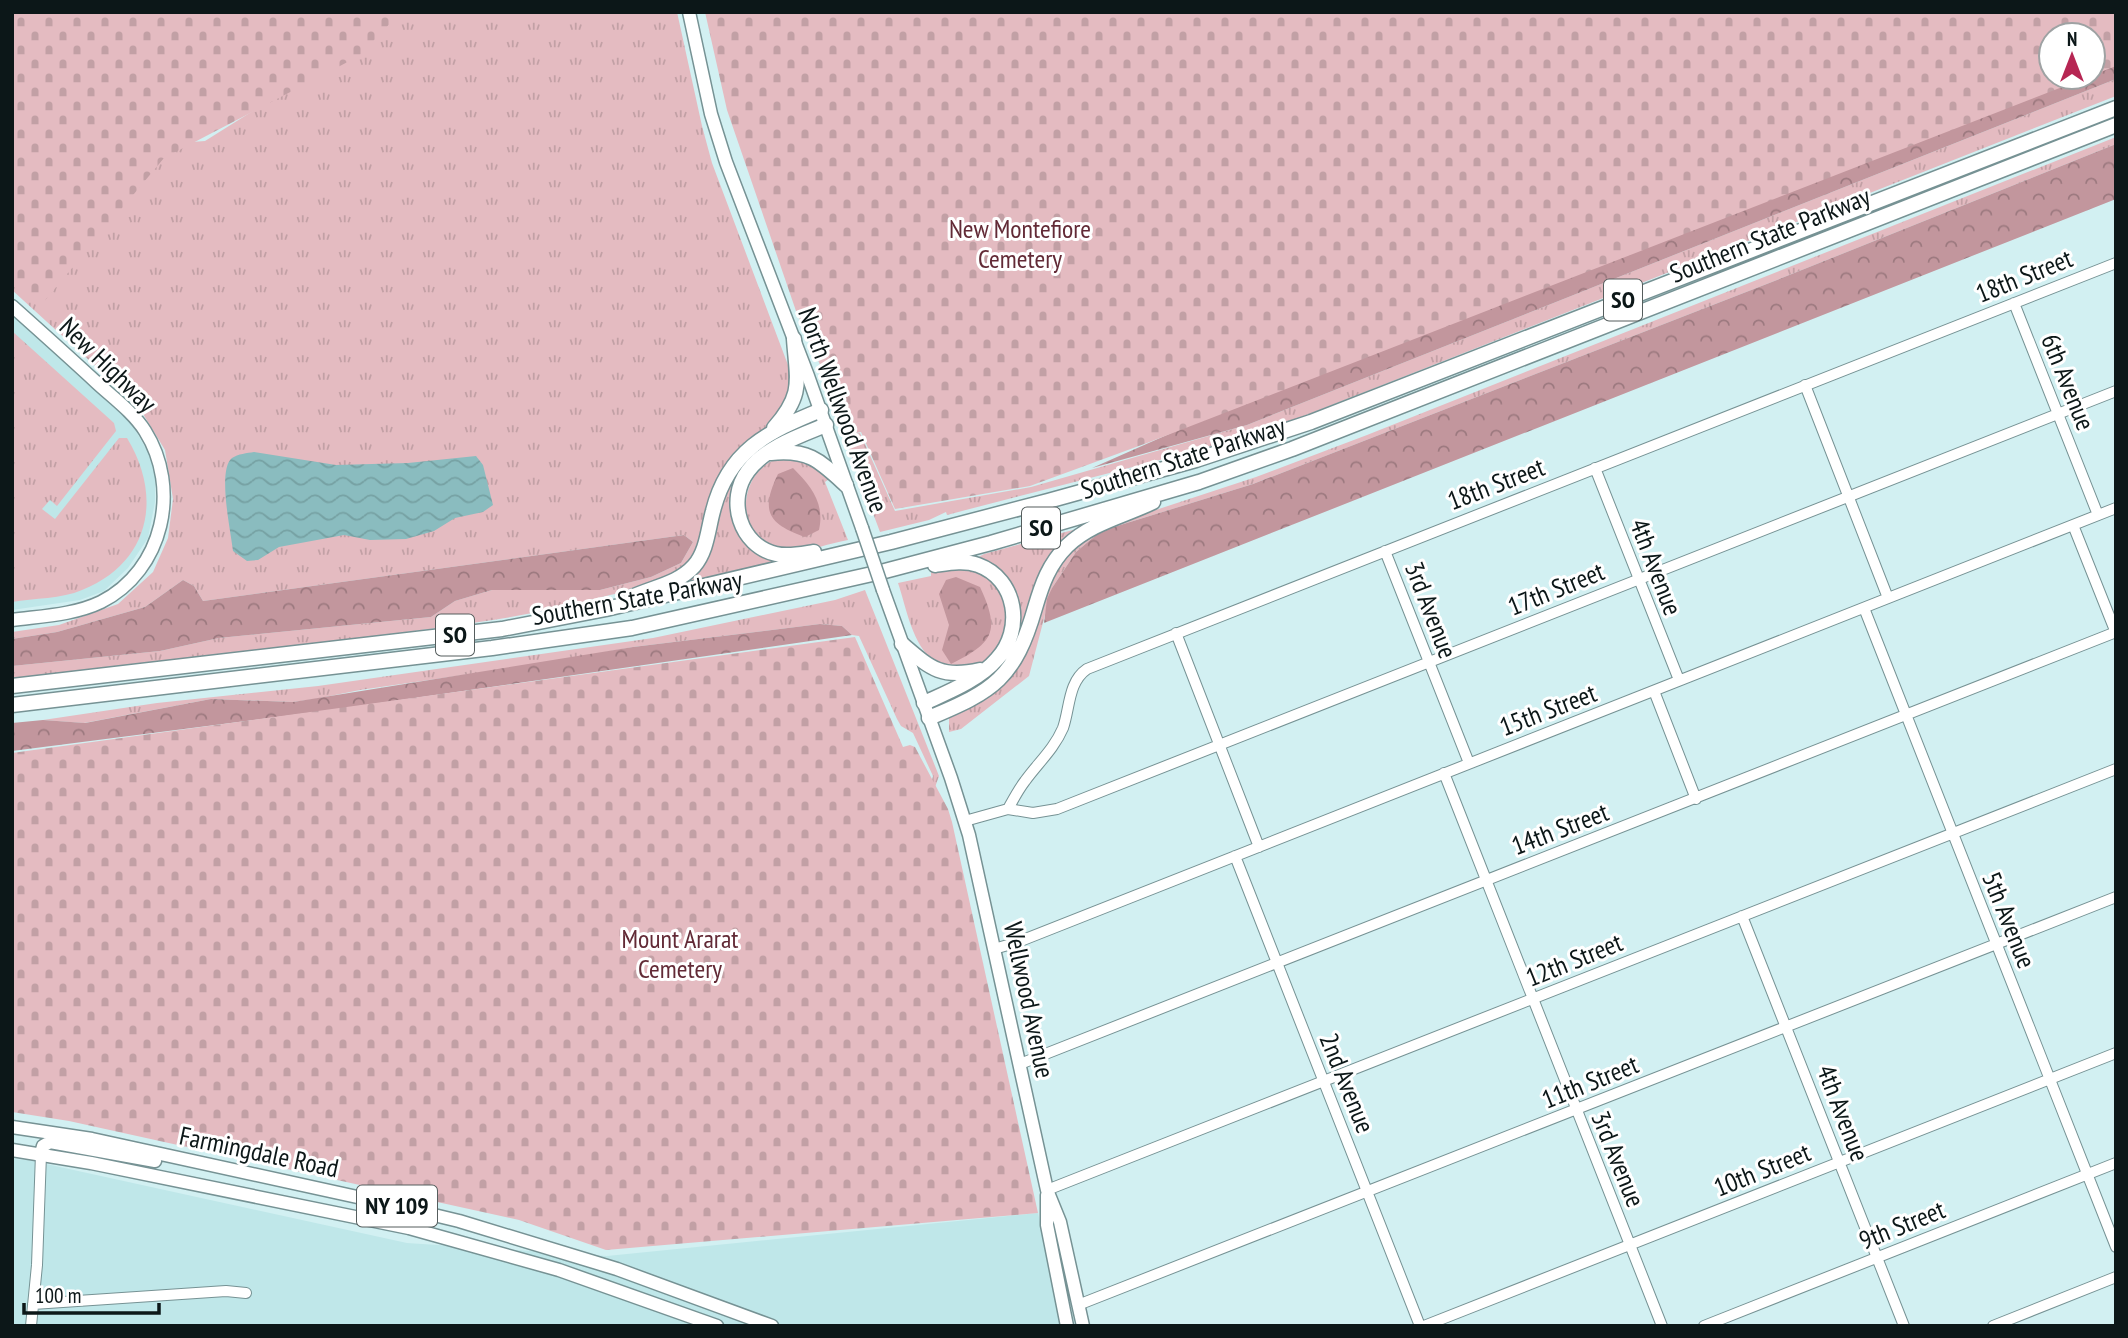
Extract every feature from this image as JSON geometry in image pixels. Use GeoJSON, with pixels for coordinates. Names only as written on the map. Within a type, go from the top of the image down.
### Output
{"type":"FeatureCollection","features":[{"type":"Feature","properties":{"kind":"highway","name":"Southern State Parkway"},"geometry":{"type":"LineString","coordinates":[[12,686],[502,629],[606,609],[891,542],[1048,501],[1277,434],[2116,108]]}},
{"type":"Feature","properties":{"kind":"highway","name":"Southern State Parkway"},"geometry":{"type":"LineString","coordinates":[[12,705],[492,648],[632,628],[881,572],[990,543],[1199,482],[1337,432],[2116,125]]}},
{"type":"Feature","properties":{"kind":"highway"},"geometry":{"type":"LineString","coordinates":[[606,609],[669,583],[693,568],[702,553],[716,501],[732,467],[749,447],[771,432],[789,411],[795,398],[797,383],[794,339]]}},
{"type":"Feature","properties":{"kind":"highway"},"geometry":{"type":"LineString","coordinates":[[771,432],[823,417]]}},
{"type":"Feature","properties":{"kind":"highway"},"geometry":{"type":"LineString","coordinates":[[823,417],[767,454],[744,477],[737,501],[741,525],[758,545],[772,553],[792,555],[891,542]]}},
{"type":"Feature","properties":{"kind":"highway"},"geometry":{"type":"LineString","coordinates":[[767,454],[789,451],[807,454],[822,463],[846,485]]}},
{"type":"Feature","properties":{"kind":"highway"},"geometry":{"type":"LineString","coordinates":[[929,718],[980,696],[1008,670],[1024,645],[1048,572],[1072,542],[1100,524],[1199,482]]}},
{"type":"Feature","properties":{"kind":"highway"},"geometry":{"type":"LineString","coordinates":[[881,572],[957,562],[974,564],[995,575],[1010,599],[1014,623],[1005,648],[988,668],[923,703]]}},
{"type":"Feature","properties":{"kind":"highway"},"geometry":{"type":"LineString","coordinates":[[902,644],[929,667],[944,673],[988,668]]}},
{"type":"Feature","properties":{"kind":"main road","name":"North Wellwood Avenue"},"geometry":{"type":"LineString","coordinates":[[689,12],[717,135],[731,177],[823,417],[965,821]]}},
{"type":"Feature","properties":{"kind":"main road","name":"New Highway"},"geometry":{"type":"LineString","coordinates":[[12,306],[119,402],[144,429],[159,459],[164,494],[161,526],[154,546],[141,568],[119,590],[82,610],[12,620]]}},
{"type":"Feature","properties":{"kind":"main road","name":"Wellwood Avenue"},"geometry":{"type":"LineString","coordinates":[[965,821],[1047,1190]]}},
{"type":"Feature","properties":{"kind":"main road","name":"Farmingdale Road"},"geometry":{"type":"LineString","coordinates":[[12,1127],[71,1135],[407,1208],[511,1236],[617,1269],[772,1326]]}},
{"type":"Feature","properties":{"kind":"main road"},"geometry":{"type":"LineString","coordinates":[[41,1154],[43,1146],[50,1142],[174,1163],[201,1163]]}},
{"type":"Feature","properties":{"kind":"main road","name":"Farmingdale Road"},"geometry":{"type":"LineString","coordinates":[[12,1150],[409,1228],[548,1267],[717,1326]]}},
{"type":"Feature","properties":{"kind":"main road"},"geometry":{"type":"LineString","coordinates":[[1047,1190],[1060,1222],[1083,1326]]}},
{"type":"Feature","properties":{"kind":"main road"},"geometry":{"type":"LineString","coordinates":[[1047,1190],[1047,1225],[1067,1326]]}},
{"type":"Feature","properties":{"kind":"street","name":"18th Street"},"geometry":{"type":"LineString","coordinates":[[1008,809],[1026,779],[1059,737],[1073,685],[1080,674],[1092,666],[2116,262]]}},
{"type":"Feature","properties":{"kind":"street","name":"6th Avenue"},"geometry":{"type":"LineString","coordinates":[[2014,303],[2098,515]]}},
{"type":"Feature","properties":{"kind":"street"},"geometry":{"type":"LineString","coordinates":[[1805,385],[1888,598]]}},
{"type":"Feature","properties":{"kind":"street","name":"17th Street"},"geometry":{"type":"LineString","coordinates":[[1008,809],[1033,813],[1052,811],[2116,391]]}},
{"type":"Feature","properties":{"kind":"street","name":"4th Avenue"},"geometry":{"type":"LineString","coordinates":[[1595,468],[1679,680]]}},
{"type":"Feature","properties":{"kind":"street","name":"15th Street"},"geometry":{"type":"LineString","coordinates":[[994,949],[1018,942],[2116,508]]}},
{"type":"Feature","properties":{"kind":"street"},"geometry":{"type":"LineString","coordinates":[[2073,525],[2116,633]]}},
{"type":"Feature","properties":{"kind":"street","name":"3rd Avenue"},"geometry":{"type":"LineString","coordinates":[[1385,551],[1469,763]]}},
{"type":"Feature","properties":{"kind":"street","name":"5th Avenue"},"geometry":{"type":"LineString","coordinates":[[1864,608],[2116,1247]]}},
{"type":"Feature","properties":{"kind":"street"},"geometry":{"type":"LineString","coordinates":[[1176,633],[1259,847]]}},
{"type":"Feature","properties":{"kind":"street","name":"14th Street"},"geometry":{"type":"LineString","coordinates":[[1020,1064],[2116,633]]}},
{"type":"Feature","properties":{"kind":"street"},"geometry":{"type":"LineString","coordinates":[[1654,691],[1696,799]]}},
{"type":"Feature","properties":{"kind":"street","name":"12th Street"},"geometry":{"type":"LineString","coordinates":[[1047,1190],[2116,769]]}},
{"type":"Feature","properties":{"kind":"street","name":"3rd Avenue"},"geometry":{"type":"LineString","coordinates":[[1444,773],[1662,1326]]}},
{"type":"Feature","properties":{"kind":"street"},"geometry":{"type":"LineString","coordinates":[[965,821],[1008,809]]}},
{"type":"Feature","properties":{"kind":"street","name":"2nd Avenue"},"geometry":{"type":"LineString","coordinates":[[1235,856],[1422,1326]]}},
{"type":"Feature","properties":{"kind":"street","name":"11th Street"},"geometry":{"type":"LineString","coordinates":[[1079,1305],[2116,897]]}},
{"type":"Feature","properties":{"kind":"street","name":"4th Avenue"},"geometry":{"type":"LineString","coordinates":[[1742,916],[1904,1326]]}},
{"type":"Feature","properties":{"kind":"street","name":"10th Street"},"geometry":{"type":"LineString","coordinates":[[1422,1326],[2116,1053]]}},
{"type":"Feature","properties":{"kind":"street"},"geometry":{"type":"LineString","coordinates":[[31,1326],[41,1154]]}},
{"type":"Feature","properties":{"kind":"street","name":"9th Street"},"geometry":{"type":"LineString","coordinates":[[1704,1326],[2116,1163]]}},
{"type":"Feature","properties":{"kind":"street"},"geometry":{"type":"LineString","coordinates":[[1993,1326],[2116,1277]]}},
{"type":"Feature","properties":{"kind":"street"},"geometry":{"type":"LineString","coordinates":[[33,1304],[226,1291],[246,1293]]}},
{"type":"Feature","properties":{"kind":"shaded area"},"geometry":{"type":"Polygon","coordinates":[[[12,314],[132,424],[155,465],[155,502],[148,538],[128,568],[104,591],[80,600],[12,610],[12,314]]]}},
{"type":"Feature","properties":{"kind":"shaded area"},"geometry":{"type":"Polygon","coordinates":[[[12,1159],[28,1160],[407,1243],[607,1256],[1038,1213],[1063,1326],[12,1326],[12,1159]]]}},
{"type":"Feature","properties":{"kind":"green space"},"geometry":{"type":"Polygon","coordinates":[[[12,12],[401,12],[359,56],[164,158],[42,304],[12,277],[12,12]]]}},
{"type":"Feature","properties":{"kind":"green space"},"geometry":{"type":"Polygon","coordinates":[[[395,12],[677,12],[712,163],[791,373],[788,403],[773,422],[730,458],[716,485],[701,545],[695,557],[680,572],[661,582],[495,620],[311,647],[12,679],[12,666],[160,651],[219,638],[431,617],[455,601],[492,590],[600,590],[651,577],[681,563],[693,542],[684,535],[203,601],[194,586],[183,580],[145,607],[57,632],[12,639],[12,632],[59,625],[118,604],[153,572],[168,538],[173,499],[165,450],[137,404],[12,290],[12,116],[178,143],[205,141],[374,35],[395,12]]]}},
{"type":"Feature","properties":{"kind":"green space","name":"New Montefiore Cemetery"},"geometry":{"type":"Polygon","coordinates":[[[705,12],[2116,12],[2116,66],[2107,70],[2107,21],[2037,21],[2037,91],[2052,91],[1030,486],[895,509],[861,432],[851,434],[796,311],[727,110],[705,12]]]}},
{"type":"Feature","properties":{"kind":"green space"},"geometry":{"type":"Polygon","coordinates":[[[2116,61],[2116,79],[2107,83],[2107,65],[2116,61]]]}},
{"type":"Feature","properties":{"kind":"green space"},"geometry":{"type":"Polygon","coordinates":[[[2116,79],[2116,96],[1281,425],[1198,450],[947,515],[946,512],[929,520],[880,532],[842,430],[835,400],[850,435],[860,433],[895,511],[1031,487],[1247,425],[2086,91],[2107,91],[2107,83],[2116,79]]]}},
{"type":"Feature","properties":{"kind":"green space"},"geometry":{"type":"Polygon","coordinates":[[[2040,91],[2086,91],[1247,425],[1092,468],[1262,393],[2040,91]]]}},
{"type":"Feature","properties":{"kind":"green space"},"geometry":{"type":"Polygon","coordinates":[[[2116,137],[2116,144],[1777,280],[1253,484],[1101,531],[1076,552],[1052,588],[1029,676],[961,729],[949,732],[949,718],[988,697],[1009,679],[1020,665],[1030,646],[1050,584],[1061,561],[1098,529],[1256,477],[1367,435],[2116,137]]]}},
{"type":"Feature","properties":{"kind":"green space"},"geometry":{"type":"Polygon","coordinates":[[[2116,144],[2116,199],[1044,623],[1047,599],[1052,588],[1076,552],[1101,531],[1253,484],[1777,280],[2116,144]]]}},
{"type":"Feature","properties":{"kind":"green space"},"geometry":{"type":"Polygon","coordinates":[[[12,331],[114,423],[116,431],[57,506],[50,500],[42,509],[55,519],[119,438],[127,438],[138,460],[145,483],[147,505],[144,526],[136,546],[123,563],[105,578],[66,595],[12,602],[12,331]]]}},
{"type":"Feature","properties":{"kind":"green space"},"geometry":{"type":"Polygon","coordinates":[[[805,424],[808,427],[770,446],[734,510],[776,561],[686,584],[685,580],[739,466],[769,440],[805,424]]]}},
{"type":"Feature","properties":{"kind":"green space"},"geometry":{"type":"Polygon","coordinates":[[[800,457],[816,464],[829,479],[825,482],[848,540],[804,551],[772,549],[759,540],[750,527],[746,511],[747,495],[752,480],[763,467],[778,458],[800,457]]]}},
{"type":"Feature","properties":{"kind":"green space"},"geometry":{"type":"Polygon","coordinates":[[[793,468],[811,488],[820,511],[819,530],[805,537],[775,521],[769,507],[772,487],[778,474],[793,468]]]}},
{"type":"Feature","properties":{"kind":"green space"},"geometry":{"type":"Polygon","coordinates":[[[1084,527],[1066,543],[1023,641],[983,691],[945,705],[945,700],[981,680],[1001,663],[1015,641],[1018,627],[1018,606],[971,561],[984,554],[1084,527]]]}},
{"type":"Feature","properties":{"kind":"green space"},"geometry":{"type":"Polygon","coordinates":[[[684,535],[693,542],[681,563],[651,577],[600,590],[492,590],[455,601],[431,617],[219,638],[160,651],[12,666],[12,639],[57,632],[145,607],[183,580],[194,586],[203,601],[684,535]]]}},
{"type":"Feature","properties":{"kind":"green space"},"geometry":{"type":"Polygon","coordinates":[[[957,567],[977,571],[992,579],[1002,592],[1008,626],[1007,634],[995,655],[974,667],[962,669],[939,664],[923,649],[910,622],[898,583],[957,567]]]}},
{"type":"Feature","properties":{"kind":"green space"},"geometry":{"type":"Polygon","coordinates":[[[956,577],[980,587],[987,602],[991,626],[984,642],[951,664],[942,650],[949,625],[939,594],[946,580],[956,577]]]}},
{"type":"Feature","properties":{"kind":"green space"},"geometry":{"type":"Polygon","coordinates":[[[865,590],[939,776],[934,790],[929,792],[933,776],[913,733],[901,726],[897,719],[859,636],[852,635],[842,626],[820,624],[633,647],[293,702],[211,699],[84,723],[43,720],[157,703],[318,686],[653,638],[835,600],[865,590]]]}},
{"type":"Feature","properties":{"kind":"green space"},"geometry":{"type":"Polygon","coordinates":[[[820,624],[842,626],[852,635],[331,710],[12,751],[12,723],[43,720],[85,723],[211,699],[293,702],[633,647],[820,624]]]}},
{"type":"Feature","properties":{"kind":"green space","name":"Mount Ararat Cemetery"},"geometry":{"type":"Polygon","coordinates":[[[855,637],[903,747],[915,747],[948,809],[1038,1213],[606,1250],[519,1220],[69,1121],[12,1112],[12,753],[855,637]]]}},
{"type":"Feature","properties":{"kind":"water"},"geometry":{"type":"Polygon","coordinates":[[[254,452],[336,465],[408,463],[476,456],[483,465],[493,505],[483,512],[455,518],[434,531],[406,539],[370,540],[344,535],[279,547],[258,560],[247,561],[233,551],[225,488],[228,465],[232,458],[254,452]]]}}]}
